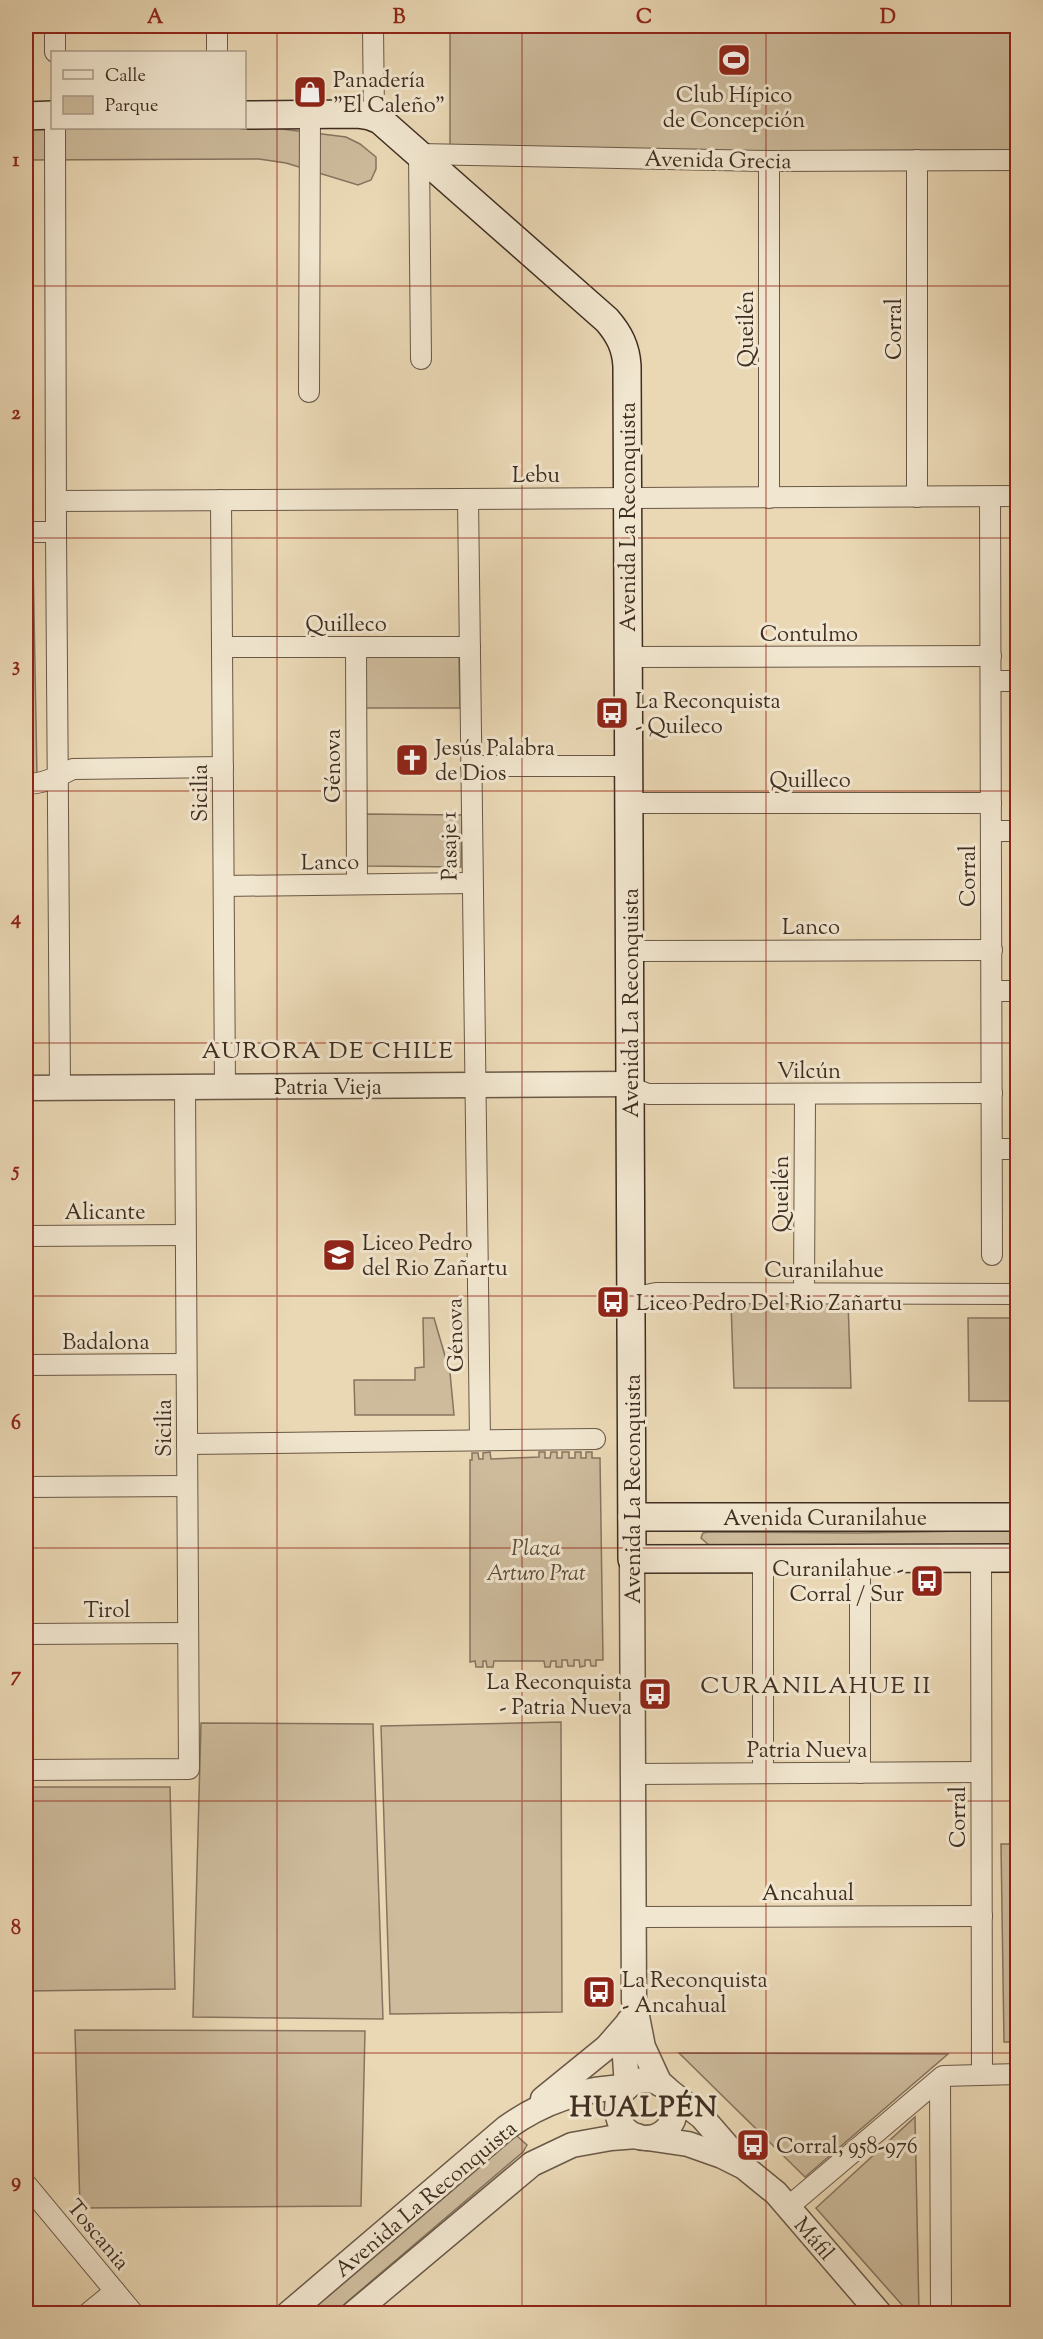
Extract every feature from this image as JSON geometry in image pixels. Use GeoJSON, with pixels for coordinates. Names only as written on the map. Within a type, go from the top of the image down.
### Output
{"type":"FeatureCollection","features":[{"type":"Feature","properties":{"kind":"main road"},"geometry":{"type":"LineString","coordinates":[[246,115],[310,114],[374,117]]}},
{"type":"Feature","properties":{"kind":"main road"},"geometry":{"type":"LineString","coordinates":[[26,116],[51,115]]}},
{"type":"Feature","properties":{"kind":"main road","name":"Avenida La Reconquista"},"geometry":{"type":"LineString","coordinates":[[374,117],[419,154],[615,329],[626,357],[632,1559]]}},
{"type":"Feature","properties":{"kind":"main road","name":"Avenida Curanilahue"},"geometry":{"type":"LineString","coordinates":[[632,1517],[1017,1517]]}},
{"type":"Feature","properties":{"kind":"main road","name":"Avenida Curanilahue"},"geometry":{"type":"LineString","coordinates":[[632,1559],[1017,1558]]}},
{"type":"Feature","properties":{"kind":"street"},"geometry":{"type":"LineString","coordinates":[[55,26],[55,51]]}},
{"type":"Feature","properties":{"kind":"street"},"geometry":{"type":"LineString","coordinates":[[217,26],[217,51]]}},
{"type":"Feature","properties":{"kind":"street"},"geometry":{"type":"LineString","coordinates":[[373,26],[374,117]]}},
{"type":"Feature","properties":{"kind":"street"},"geometry":{"type":"LineString","coordinates":[[309,392],[310,114]]}},
{"type":"Feature","properties":{"kind":"street"},"geometry":{"type":"LineString","coordinates":[[55,129],[60,1088]]}},
{"type":"Feature","properties":{"kind":"street"},"geometry":{"type":"LineString","coordinates":[[419,154],[421,359]]}},
{"type":"Feature","properties":{"kind":"street","name":"Avenida Grecia"},"geometry":{"type":"LineString","coordinates":[[419,154],[769,161],[1017,160]]}},
{"type":"Feature","properties":{"kind":"street","name":"Corral"},"geometry":{"type":"LineString","coordinates":[[916,160],[916,497]]}},
{"type":"Feature","properties":{"kind":"street","name":"Queilén"},"geometry":{"type":"LineString","coordinates":[[769,161],[769,498]]}},
{"type":"Feature","properties":{"kind":"street","name":"Lebu"},"geometry":{"type":"LineString","coordinates":[[56,501],[1017,496]]}},
{"type":"Feature","properties":{"kind":"street","name":"Corral"},"geometry":{"type":"LineString","coordinates":[[990,497],[992,1255]]}},
{"type":"Feature","properties":{"kind":"street","name":"Pasaje 1"},"geometry":{"type":"LineString","coordinates":[[468,499],[474,1085]]}},
{"type":"Feature","properties":{"kind":"street","name":"Sicilia"},"geometry":{"type":"LineString","coordinates":[[221,500],[225,1087]]}},
{"type":"Feature","properties":{"kind":"street"},"geometry":{"type":"LineString","coordinates":[[26,532],[56,532]]}},
{"type":"Feature","properties":{"kind":"street","name":"Quilleco"},"geometry":{"type":"LineString","coordinates":[[222,647],[470,647]]}},
{"type":"Feature","properties":{"kind":"street","name":"Génova"},"geometry":{"type":"LineString","coordinates":[[356,647],[357,884]]}},
{"type":"Feature","properties":{"kind":"street","name":"Contulmo"},"geometry":{"type":"LineString","coordinates":[[628,657],[991,656]]}},
{"type":"Feature","properties":{"kind":"street"},"geometry":{"type":"LineString","coordinates":[[991,681],[1017,681]]}},
{"type":"Feature","properties":{"kind":"street"},"geometry":{"type":"LineString","coordinates":[[26,784],[38,784],[73,769],[223,766]]}},
{"type":"Feature","properties":{"kind":"street"},"geometry":{"type":"LineString","coordinates":[[471,766],[628,766]]}},
{"type":"Feature","properties":{"kind":"street","name":"Quilleco"},"geometry":{"type":"LineString","coordinates":[[629,803],[991,803]]}},
{"type":"Feature","properties":{"kind":"street"},"geometry":{"type":"LineString","coordinates":[[991,831],[1017,831]]}},
{"type":"Feature","properties":{"kind":"street","name":"Lanco"},"geometry":{"type":"LineString","coordinates":[[224,886],[472,883]]}},
{"type":"Feature","properties":{"kind":"street","name":"Lanco"},"geometry":{"type":"LineString","coordinates":[[630,951],[992,950]]}},
{"type":"Feature","properties":{"kind":"street"},"geometry":{"type":"LineString","coordinates":[[992,991],[1017,991]]}},
{"type":"Feature","properties":{"kind":"street","name":"Patria Vieja"},"geometry":{"type":"LineString","coordinates":[[26,1088],[630,1084]]}},
{"type":"Feature","properties":{"kind":"street","name":"Vilcún"},"geometry":{"type":"LineString","coordinates":[[630,1084],[634,1089],[648,1094],[992,1093]]}},
{"type":"Feature","properties":{"kind":"street","name":"Génova"},"geometry":{"type":"LineString","coordinates":[[474,1085],[480,1440]]}},
{"type":"Feature","properties":{"kind":"street","name":"Sicilia"},"geometry":{"type":"LineString","coordinates":[[26,1770],[189,1769],[185,1087]]}},
{"type":"Feature","properties":{"kind":"street","name":"Queilén"},"geometry":{"type":"LineString","coordinates":[[804,1293],[805,1094]]}},
{"type":"Feature","properties":{"kind":"street"},"geometry":{"type":"LineString","coordinates":[[992,1149],[1017,1149]]}},
{"type":"Feature","properties":{"kind":"street","name":"Alicante"},"geometry":{"type":"LineString","coordinates":[[26,1236],[185,1235]]}},
{"type":"Feature","properties":{"kind":"street","name":"Curanilahue"},"geometry":{"type":"LineString","coordinates":[[631,1298],[656,1293],[1017,1294]]}},
{"type":"Feature","properties":{"kind":"street","name":"Badalona"},"geometry":{"type":"LineString","coordinates":[[26,1365],[186,1364]]}},
{"type":"Feature","properties":{"kind":"street"},"geometry":{"type":"LineString","coordinates":[[187,1444],[596,1439]]}},
{"type":"Feature","properties":{"kind":"street"},"geometry":{"type":"LineString","coordinates":[[26,1487],[187,1486]]}},
{"type":"Feature","properties":{"kind":"street","name":"Avenida La Reconquista"},"geometry":{"type":"LineString","coordinates":[[288,2313],[506,2128],[525,2115],[562,2098],[584,2091],[627,2087],[624,2042],[631,2012],[634,1917],[632,1559]]}},
{"type":"Feature","properties":{"kind":"street"},"geometry":{"type":"LineString","coordinates":[[763,1559],[763,1773]]}},
{"type":"Feature","properties":{"kind":"street"},"geometry":{"type":"LineString","coordinates":[[860,1559],[860,1773]]}},
{"type":"Feature","properties":{"kind":"street","name":"Corral"},"geometry":{"type":"LineString","coordinates":[[981,1559],[982,2074]]}},
{"type":"Feature","properties":{"kind":"street","name":"Tirol"},"geometry":{"type":"LineString","coordinates":[[26,1634],[188,1633]]}},
{"type":"Feature","properties":{"kind":"street","name":"Patria Nueva"},"geometry":{"type":"LineString","coordinates":[[633,1773],[981,1772]]}},
{"type":"Feature","properties":{"kind":"street","name":"Ancahual"},"geometry":{"type":"LineString","coordinates":[[634,1917],[982,1916]]}},
{"type":"Feature","properties":{"kind":"street"},"geometry":{"type":"LineString","coordinates":[[525,2115],[607,2047],[631,2012]]}},
{"type":"Feature","properties":{"kind":"street","name":"Avenida La Reconquista"},"geometry":{"type":"LineString","coordinates":[[631,2012],[643,2047],[664,2087]]}},
{"type":"Feature","properties":{"kind":"street"},"geometry":{"type":"LineString","coordinates":[[788,2206],[940,2079],[947,2075],[1017,2074]]}},
{"type":"Feature","properties":{"kind":"street"},"geometry":{"type":"LineString","coordinates":[[940,2079],[940,2313]]}},
{"type":"Feature","properties":{"kind":"street"},"geometry":{"type":"LineString","coordinates":[[640,2080],[647,2080],[664,2087],[675,2110],[671,2124],[661,2134],[642,2137],[625,2129],[618,2118],[619,2097],[627,2087],[640,2080]]}},
{"type":"Feature","properties":{"kind":"street","name":"Máfil"},"geometry":{"type":"LineString","coordinates":[[664,2087],[702,2117],[744,2167],[763,2181],[788,2206],[880,2313]]}},
{"type":"Feature","properties":{"kind":"street","name":"Avenida La Reconquista"},"geometry":{"type":"LineString","coordinates":[[353,2313],[532,2164],[572,2145],[611,2138],[642,2137]]}},
{"type":"Feature","properties":{"kind":"street","name":"Máfil"},"geometry":{"type":"LineString","coordinates":[[642,2137],[694,2146],[744,2167]]}},
{"type":"Feature","properties":{"kind":"street","name":"Toscania"},"geometry":{"type":"LineString","coordinates":[[26,2185],[35,2207],[115,2290],[134,2313]]}},
{"type":"Feature","properties":{"kind":"street"},"geometry":{"type":"LineString","coordinates":[[87,2313],[115,2290]]}},
{"type":"Feature","properties":{"kind":"green space","name":"Club Hípico de Concepción"},"geometry":{"type":"Polygon","coordinates":[[[450,26],[1017,26],[1017,150],[450,152],[450,26]]]}},
{"type":"Feature","properties":{"kind":"green space"},"geometry":{"type":"Polygon","coordinates":[[[274,128],[346,137],[360,144],[376,157],[376,169],[371,180],[358,185],[286,163],[259,159],[26,160],[26,129],[274,128]]]}},
{"type":"Feature","properties":{"kind":"green space"},"geometry":{"type":"Polygon","coordinates":[[[26,559],[33,559],[37,776],[26,776],[26,559]]]}},
{"type":"Feature","properties":{"kind":"green space"},"geometry":{"type":"Polygon","coordinates":[[[369,654],[459,656],[460,708],[364,708],[362,658],[369,654]]]}},
{"type":"Feature","properties":{"kind":"green space"},"geometry":{"type":"Polygon","coordinates":[[[365,814],[462,815],[461,867],[365,866],[365,814]]]}},
{"type":"Feature","properties":{"kind":"green space"},"geometry":{"type":"Polygon","coordinates":[[[848,1301],[851,1388],[734,1388],[731,1304],[733,1302],[848,1301]]]}},
{"type":"Feature","properties":{"kind":"green space"},"geometry":{"type":"Polygon","coordinates":[[[423,1318],[434,1318],[450,1373],[454,1415],[355,1415],[354,1380],[415,1380],[415,1368],[424,1367],[423,1318]]]}},
{"type":"Feature","properties":{"kind":"green space"},"geometry":{"type":"Polygon","coordinates":[[[968,1318],[1017,1318],[1017,1401],[969,1401],[968,1318]]]}},
{"type":"Feature","properties":{"kind":"green space","name":"Plaza Arturo Prat"},"geometry":{"type":"Polygon","coordinates":[[[490,1452],[491,1459],[539,1457],[539,1452],[545,1452],[545,1458],[550,1458],[551,1452],[557,1452],[557,1458],[562,1458],[562,1452],[569,1452],[569,1458],[575,1458],[575,1452],[581,1452],[581,1458],[586,1458],[586,1452],[592,1452],[592,1458],[600,1458],[603,1660],[596,1660],[596,1666],[591,1666],[590,1660],[585,1660],[585,1666],[580,1667],[579,1660],[574,1660],[574,1666],[568,1666],[567,1660],[562,1660],[562,1667],[556,1667],[556,1661],[551,1661],[550,1667],[545,1667],[544,1661],[494,1661],[493,1667],[487,1667],[486,1661],[483,1661],[483,1667],[476,1667],[475,1661],[470,1662],[470,1460],[472,1460],[472,1453],[478,1453],[479,1459],[483,1459],[483,1453],[490,1452]]]}},
{"type":"Feature","properties":{"kind":"green space"},"geometry":{"type":"Polygon","coordinates":[[[1018,1530],[1017,1545],[710,1546],[701,1538],[703,1533],[708,1532],[858,1533],[1018,1530]]]}},
{"type":"Feature","properties":{"kind":"green space"},"geometry":{"type":"Polygon","coordinates":[[[561,1722],[562,2012],[390,2014],[381,1726],[561,1722]]]}},
{"type":"Feature","properties":{"kind":"green space"},"geometry":{"type":"Polygon","coordinates":[[[201,1723],[373,1724],[383,2019],[193,2017],[201,1723]]]}},
{"type":"Feature","properties":{"kind":"green space"},"geometry":{"type":"Polygon","coordinates":[[[26,1787],[170,1787],[175,1989],[26,1991],[26,1787]]]}},
{"type":"Feature","properties":{"kind":"green space"},"geometry":{"type":"Polygon","coordinates":[[[1001,1844],[1017,1844],[1017,2042],[1004,2042],[1001,1844]]]}},
{"type":"Feature","properties":{"kind":"green space"},"geometry":{"type":"Polygon","coordinates":[[[75,2030],[365,2031],[361,2206],[80,2208],[75,2030]]]}},
{"type":"Feature","properties":{"kind":"green space"},"geometry":{"type":"Polygon","coordinates":[[[679,2053],[948,2054],[805,2177],[679,2053]]]}},
{"type":"Feature","properties":{"kind":"green space"},"geometry":{"type":"Polygon","coordinates":[[[915,2117],[919,2313],[910,2314],[816,2208],[915,2117]]]}},
{"type":"Feature","properties":{"kind":"green space"},"geometry":{"type":"Polygon","coordinates":[[[517,2136],[527,2145],[523,2152],[334,2313],[302,2314],[512,2137],[517,2136]]]}},
{"type":"Feature","properties":{"kind":"place","name":"Club Hípico de Concepción"},"geometry":{"type":"Point","coordinates":[734,60]}},
{"type":"Feature","properties":{"kind":"place","name":"Panadería \"El Caleño\""},"geometry":{"type":"Point","coordinates":[310,92]}},
{"type":"Feature","properties":{"kind":"place","name":"La Reconquista - Quileco"},"geometry":{"type":"Point","coordinates":[612,713]}},
{"type":"Feature","properties":{"kind":"place","name":"Jesús Palabra de Dios"},"geometry":{"type":"Point","coordinates":[412,760]}},
{"type":"Feature","properties":{"kind":"place","name":"Liceo Pedro del Rio Zañartu"},"geometry":{"type":"Point","coordinates":[339,1255]}},
{"type":"Feature","properties":{"kind":"place","name":"Liceo Pedro Del Rio Zañartu"},"geometry":{"type":"Point","coordinates":[613,1302]}},
{"type":"Feature","properties":{"kind":"place","name":"Curanilahue - Corral / Sur"},"geometry":{"type":"Point","coordinates":[927,1581]}},
{"type":"Feature","properties":{"kind":"place","name":"La Reconquista - Patria Nueva"},"geometry":{"type":"Point","coordinates":[655,1694]}},
{"type":"Feature","properties":{"kind":"place","name":"La Reconquista - Ancahual"},"geometry":{"type":"Point","coordinates":[599,1992]}},
{"type":"Feature","properties":{"kind":"place","name":"Corral, 958-976"},"geometry":{"type":"Point","coordinates":[753,2145]}},
{"type":"Feature","properties":{"kind":"district","name":"AURORA DE CHILE"},"geometry":{"type":"Point","coordinates":[328,1050]}},
{"type":"Feature","properties":{"kind":"district","name":"CURANILAHUE II"},"geometry":{"type":"Point","coordinates":[816,1685]}},
{"type":"Feature","properties":{"kind":"district","name":"HUALPÉN"},"geometry":{"type":"Point","coordinates":[644,2106]}}]}
